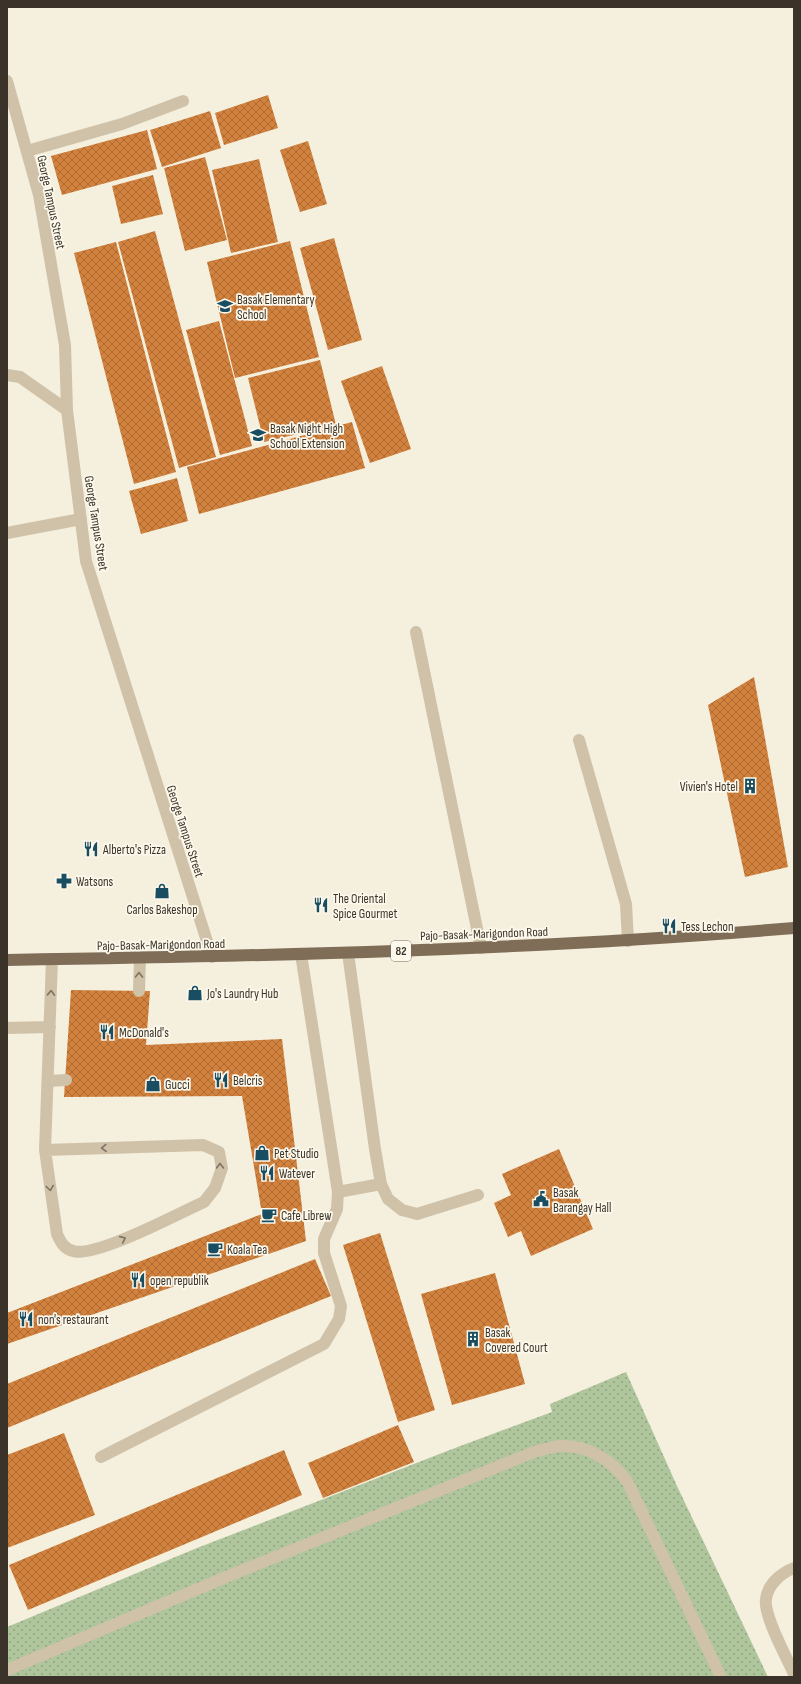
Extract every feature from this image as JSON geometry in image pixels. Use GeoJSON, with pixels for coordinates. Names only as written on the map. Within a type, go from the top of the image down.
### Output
{"type":"FeatureCollection","features":[{"type":"Feature","properties":{"kind":"main road","name":"Pajo-Basak-Marigondon Road"},"geometry":{"type":"LineString","coordinates":[[7,960],[212,957],[481,948],[628,941],[794,928]]}},
{"type":"Feature","properties":{"kind":"street","name":"George Tampus Street"},"geometry":{"type":"LineString","coordinates":[[7,81],[39,196],[65,345],[67,410],[86,561],[212,957]]}},
{"type":"Feature","properties":{"kind":"street"},"geometry":{"type":"LineString","coordinates":[[27,151],[122,124],[183,101]]}},
{"type":"Feature","properties":{"kind":"street"},"geometry":{"type":"LineString","coordinates":[[7,375],[20,376],[67,410]]}},
{"type":"Feature","properties":{"kind":"street"},"geometry":{"type":"LineString","coordinates":[[7,533],[81,519]]}},
{"type":"Feature","properties":{"kind":"street"},"geometry":{"type":"LineString","coordinates":[[416,632],[481,948]]}},
{"type":"Feature","properties":{"kind":"street"},"geometry":{"type":"LineString","coordinates":[[579,740],[626,904],[628,941]]}},
{"type":"Feature","properties":{"kind":"street"},"geometry":{"type":"LineString","coordinates":[[348,953],[375,1149],[381,1184],[388,1199],[402,1210],[417,1214],[478,1195]]}},
{"type":"Feature","properties":{"kind":"street"},"geometry":{"type":"LineString","coordinates":[[101,1457],[324,1344],[339,1318],[341,1306],[324,1253],[324,1239],[337,1208],[338,1192],[301,954]]}},
{"type":"Feature","properties":{"kind":"street"},"geometry":{"type":"LineString","coordinates":[[139,991],[140,958]]}},
{"type":"Feature","properties":{"kind":"street"},"geometry":{"type":"LineString","coordinates":[[45,1150],[203,1145],[219,1152],[222,1168],[215,1188],[204,1202],[106,1246],[74,1252],[65,1248],[57,1234],[45,1150],[52,959]]}},
{"type":"Feature","properties":{"kind":"street"},"geometry":{"type":"LineString","coordinates":[[7,1028],[50,1027]]}},
{"type":"Feature","properties":{"kind":"street"},"geometry":{"type":"LineString","coordinates":[[48,1081],[66,1080]]}},
{"type":"Feature","properties":{"kind":"street"},"geometry":{"type":"LineString","coordinates":[[338,1192],[381,1184]]}},
{"type":"Feature","properties":{"kind":"street"},"geometry":{"type":"LineString","coordinates":[[7,1670],[226,1577],[534,1452],[561,1446],[582,1448],[602,1456],[617,1468],[627,1482],[721,1677]]}},
{"type":"Feature","properties":{"kind":"street"},"geometry":{"type":"LineString","coordinates":[[794,1568],[788,1570],[771,1584],[766,1599],[770,1619],[794,1674]]}},
{"type":"Feature","properties":{"kind":"green space"},"geometry":{"type":"Polygon","coordinates":[[[626,1372],[677,1486],[768,1677],[7,1677],[7,1627],[197,1548],[552,1412],[550,1404],[626,1372]]]}},
{"type":"Feature","properties":{"kind":"building"},"geometry":{"type":"Polygon","coordinates":[[[268,95],[278,128],[224,145],[215,113],[268,95]]]}},
{"type":"Feature","properties":{"kind":"building"},"geometry":{"type":"Polygon","coordinates":[[[210,111],[221,148],[162,167],[150,130],[210,111]]]}},
{"type":"Feature","properties":{"kind":"building"},"geometry":{"type":"Polygon","coordinates":[[[147,130],[157,169],[62,195],[51,156],[147,130]]]}},
{"type":"Feature","properties":{"kind":"building"},"geometry":{"type":"Polygon","coordinates":[[[308,141],[327,204],[300,212],[280,150],[308,141]]]}},
{"type":"Feature","properties":{"kind":"building"},"geometry":{"type":"Polygon","coordinates":[[[205,157],[227,240],[185,251],[164,168],[205,157]]]}},
{"type":"Feature","properties":{"kind":"building"},"geometry":{"type":"Polygon","coordinates":[[[259,159],[278,242],[231,253],[212,170],[259,159]]]}},
{"type":"Feature","properties":{"kind":"building"},"geometry":{"type":"Polygon","coordinates":[[[153,175],[163,214],[121,224],[112,186],[153,175]]]}},
{"type":"Feature","properties":{"kind":"building"},"geometry":{"type":"Polygon","coordinates":[[[155,231],[216,457],[179,468],[118,242],[155,231]]]}},
{"type":"Feature","properties":{"kind":"building"},"geometry":{"type":"Polygon","coordinates":[[[334,238],[362,340],[328,350],[300,248],[334,238]]]}},
{"type":"Feature","properties":{"kind":"building"},"geometry":{"type":"Polygon","coordinates":[[[290,241],[319,357],[235,378],[207,262],[290,241]]]}},
{"type":"Feature","properties":{"kind":"building"},"geometry":{"type":"Polygon","coordinates":[[[116,242],[176,472],[134,484],[74,253],[116,242]]]}},
{"type":"Feature","properties":{"kind":"building"},"geometry":{"type":"Polygon","coordinates":[[[219,321],[252,446],[220,455],[186,330],[219,321]]]}},
{"type":"Feature","properties":{"kind":"building"},"geometry":{"type":"Polygon","coordinates":[[[320,360],[336,425],[264,442],[248,378],[320,360]]]}},
{"type":"Feature","properties":{"kind":"building"},"geometry":{"type":"Polygon","coordinates":[[[382,366],[411,449],[370,463],[341,381],[382,366]]]}},
{"type":"Feature","properties":{"kind":"building"},"geometry":{"type":"Polygon","coordinates":[[[352,422],[365,468],[199,514],[187,467],[352,422]]]}},
{"type":"Feature","properties":{"kind":"building"},"geometry":{"type":"Polygon","coordinates":[[[177,478],[188,521],[141,534],[129,491],[177,478]]]}},
{"type":"Feature","properties":{"kind":"building","name":"Vivien's Hotel"},"geometry":{"type":"Polygon","coordinates":[[[754,677],[788,867],[745,877],[708,705],[754,677]]]}},
{"type":"Feature","properties":{"kind":"building"},"geometry":{"type":"Polygon","coordinates":[[[71,990],[150,991],[146,1045],[282,1039],[306,1241],[7,1344],[7,1313],[262,1214],[242,1096],[64,1097],[71,990]]]}},
{"type":"Feature","properties":{"kind":"building","name":"Basak Barangay Hall"},"geometry":{"type":"Polygon","coordinates":[[[559,1149],[593,1229],[531,1256],[521,1231],[508,1237],[494,1203],[511,1195],[502,1174],[559,1149]]]}},
{"type":"Feature","properties":{"kind":"building"},"geometry":{"type":"Polygon","coordinates":[[[380,1233],[435,1410],[398,1422],[343,1245],[380,1233]]]}},
{"type":"Feature","properties":{"kind":"building"},"geometry":{"type":"Polygon","coordinates":[[[315,1259],[331,1296],[7,1428],[7,1384],[315,1259]]]}},
{"type":"Feature","properties":{"kind":"building","name":"Basak Covered Court"},"geometry":{"type":"Polygon","coordinates":[[[495,1273],[525,1384],[452,1405],[421,1294],[495,1273]]]}},
{"type":"Feature","properties":{"kind":"building"},"geometry":{"type":"Polygon","coordinates":[[[398,1425],[414,1462],[323,1498],[308,1463],[398,1425]]]}},
{"type":"Feature","properties":{"kind":"building"},"geometry":{"type":"Polygon","coordinates":[[[64,1433],[95,1515],[7,1548],[7,1455],[64,1433]]]}},
{"type":"Feature","properties":{"kind":"building"},"geometry":{"type":"Polygon","coordinates":[[[284,1450],[302,1495],[28,1610],[9,1565],[284,1450]]]}},
{"type":"Feature","properties":{"kind":"place","name":"Basak Elementary School"},"geometry":{"type":"Point","coordinates":[225,306]}},
{"type":"Feature","properties":{"kind":"place","name":"Basak Night High School Extension"},"geometry":{"type":"Point","coordinates":[258,435]}},
{"type":"Feature","properties":{"kind":"place","name":"Vivien's Hotel"},"geometry":{"type":"Point","coordinates":[750,786]}},
{"type":"Feature","properties":{"kind":"place","name":"Alberto's Pizza"},"geometry":{"type":"Point","coordinates":[91,849]}},
{"type":"Feature","properties":{"kind":"place","name":"Watsons"},"geometry":{"type":"Point","coordinates":[64,881]}},
{"type":"Feature","properties":{"kind":"place","name":"Carlos Bakeshop"},"geometry":{"type":"Point","coordinates":[162,891]}},
{"type":"Feature","properties":{"kind":"place","name":"The Oriental Spice Gourmet"},"geometry":{"type":"Point","coordinates":[321,905]}},
{"type":"Feature","properties":{"kind":"place","name":"Tess Lechon"},"geometry":{"type":"Point","coordinates":[669,926]}},
{"type":"Feature","properties":{"kind":"place","name":"Jo's Laundry Hub"},"geometry":{"type":"Point","coordinates":[195,993]}},
{"type":"Feature","properties":{"kind":"place","name":"McDonald's"},"geometry":{"type":"Point","coordinates":[107,1032]}},
{"type":"Feature","properties":{"kind":"place","name":"Belcris"},"geometry":{"type":"Point","coordinates":[221,1080]}},
{"type":"Feature","properties":{"kind":"place","name":"Gucci"},"geometry":{"type":"Point","coordinates":[153,1084]}},
{"type":"Feature","properties":{"kind":"place","name":"Pet Studio"},"geometry":{"type":"Point","coordinates":[262,1153]}},
{"type":"Feature","properties":{"kind":"place","name":"Watever"},"geometry":{"type":"Point","coordinates":[267,1173]}},
{"type":"Feature","properties":{"kind":"place","name":"Basak Barangay Hall"},"geometry":{"type":"Point","coordinates":[541,1199]}},
{"type":"Feature","properties":{"kind":"place","name":"Cafe Librew"},"geometry":{"type":"Point","coordinates":[269,1215]}},
{"type":"Feature","properties":{"kind":"place","name":"Koala Tea"},"geometry":{"type":"Point","coordinates":[215,1249]}},
{"type":"Feature","properties":{"kind":"place","name":"open republik"},"geometry":{"type":"Point","coordinates":[138,1280]}},
{"type":"Feature","properties":{"kind":"place","name":"non's restaurant"},"geometry":{"type":"Point","coordinates":[26,1319]}},
{"type":"Feature","properties":{"kind":"place","name":"Basak Covered Court"},"geometry":{"type":"Point","coordinates":[473,1339]}}]}
